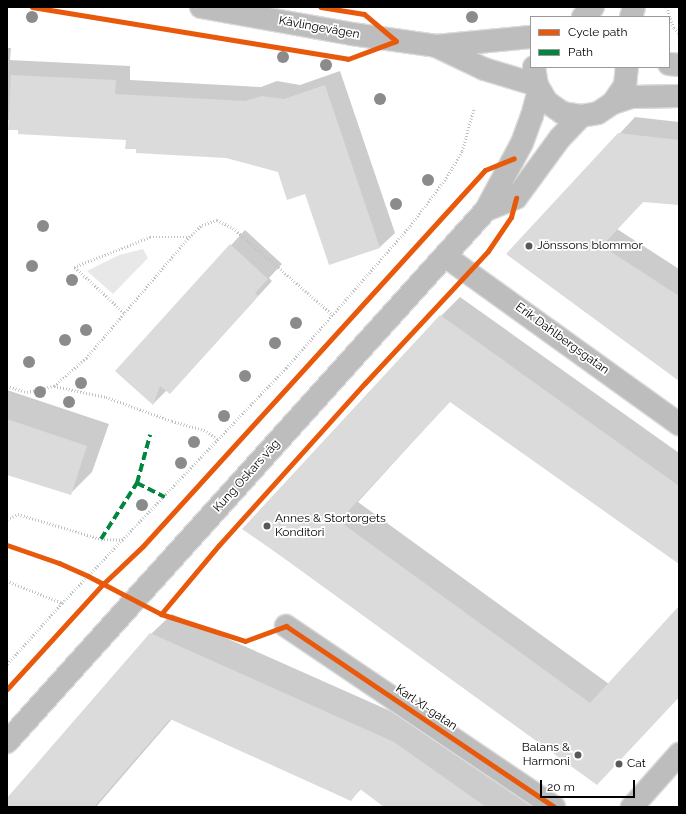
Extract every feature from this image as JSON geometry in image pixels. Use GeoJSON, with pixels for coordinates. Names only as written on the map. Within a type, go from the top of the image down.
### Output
{"type":"FeatureCollection","features":[{"type":"Feature","properties":{"kind":"main road","name":"Kävlingevägen"},"geometry":{"type":"LineString","coordinates":[[201,7],[352,34],[436,46],[530,37]]}},
{"type":"Feature","properties":{"kind":"main road"},"geometry":{"type":"LineString","coordinates":[[584,16],[593,7]]}},
{"type":"Feature","properties":{"kind":"main road","name":"Kävlingevägen"},"geometry":{"type":"LineString","coordinates":[[436,46],[484,69],[536,81]]}},
{"type":"Feature","properties":{"kind":"main road"},"geometry":{"type":"LineString","coordinates":[[613,104],[625,85],[627,68]]}},
{"type":"Feature","properties":{"kind":"main road"},"geometry":{"type":"LineString","coordinates":[[536,81],[547,102],[556,109],[569,115],[582,116],[598,113],[613,104],[632,97],[679,96]]}},
{"type":"Feature","properties":{"kind":"main road","name":"Kung Oskars väg"},"geometry":{"type":"LineString","coordinates":[[7,742],[486,210],[522,143],[532,116],[536,81]]}},
{"type":"Feature","properties":{"kind":"main road","name":"Kung Oskars väg"},"geometry":{"type":"LineString","coordinates":[[486,210],[516,198],[560,138],[582,116]]}},
{"type":"Feature","properties":{"kind":"main road","name":"Erik Dahlbergsgatan"},"geometry":{"type":"LineString","coordinates":[[446,256],[679,424]]}},
{"type":"Feature","properties":{"kind":"main road","name":"Karl XI-gatan"},"geometry":{"type":"LineString","coordinates":[[286,626],[554,807]]}},
{"type":"Feature","properties":{"kind":"main road"},"geometry":{"type":"LineString","coordinates":[[632,807],[679,754]]}},
{"type":"Feature","properties":{"kind":"path"},"geometry":{"type":"LineString","coordinates":[[667,7],[674,28],[679,33]]}},
{"type":"Feature","properties":{"kind":"path"},"geometry":{"type":"LineString","coordinates":[[7,664],[62,603],[91,577],[286,368],[410,226],[446,178],[462,151],[474,108]]}},
{"type":"Feature","properties":{"kind":"path"},"geometry":{"type":"LineString","coordinates":[[54,386],[86,358],[189,237],[202,225],[217,220],[233,228],[333,315]]}},
{"type":"Feature","properties":{"kind":"path"},"geometry":{"type":"LineString","coordinates":[[124,313],[74,267],[150,237],[189,237]]}},
{"type":"Feature","properties":{"kind":"path"},"geometry":{"type":"LineString","coordinates":[[7,386],[27,392],[54,386],[106,397],[172,421],[207,431],[218,440]]}},
{"type":"Feature","properties":{"kind":"path"},"geometry":{"type":"LineString","coordinates":[[7,519],[18,514],[101,539],[124,540]]}},
{"type":"Feature","properties":{"kind":"path"},"geometry":{"type":"LineString","coordinates":[[81,572],[91,577]]}},
{"type":"Feature","properties":{"kind":"path"},"geometry":{"type":"LineString","coordinates":[[7,581],[62,603]]}},
{"type":"Feature","properties":{"kind":"shaded area"},"geometry":{"type":"Polygon","coordinates":[[[143,249],[148,258],[113,294],[87,271],[119,255],[143,249]]]}},
{"type":"Feature","properties":{"kind":"building"},"geometry":{"type":"Polygon","coordinates":[[[11,75],[116,80],[115,94],[245,101],[262,96],[284,99],[325,85],[380,248],[329,265],[305,194],[287,200],[278,172],[226,158],[136,153],[136,149],[125,149],[126,140],[18,134],[18,130],[8,130],[11,75]]]}},
{"type":"Feature","properties":{"kind":"building"},"geometry":{"type":"Polygon","coordinates":[[[618,133],[679,140],[679,205],[643,202],[602,246],[679,296],[679,381],[506,254],[618,133]]]}},
{"type":"Feature","properties":{"kind":"building"},"geometry":{"type":"Polygon","coordinates":[[[230,244],[268,279],[255,293],[258,296],[170,394],[160,386],[153,405],[115,371],[230,244]]]}},
{"type":"Feature","properties":{"kind":"building"},"geometry":{"type":"Polygon","coordinates":[[[440,315],[679,486],[679,564],[450,402],[339,521],[590,703],[679,606],[679,697],[597,785],[242,529],[440,315]]]}},
{"type":"Feature","properties":{"kind":"building"},"geometry":{"type":"Polygon","coordinates":[[[7,419],[87,446],[71,495],[7,475],[7,419]]]}},
{"type":"Feature","properties":{"kind":"building"},"geometry":{"type":"Polygon","coordinates":[[[150,633],[394,742],[486,807],[384,807],[360,789],[351,801],[170,719],[94,807],[7,807],[7,798],[150,633]]]}},
{"type":"Feature","properties":{"kind":"marked path"},"geometry":{"type":"LineString","coordinates":[[101,539],[137,483],[150,435]]}},
{"type":"Feature","properties":{"kind":"marked path"},"geometry":{"type":"LineString","coordinates":[[137,483],[165,497]]}},
{"type":"Feature","properties":{"kind":"cycle path"},"geometry":{"type":"LineString","coordinates":[[32,7],[348,59],[396,41],[364,14],[321,7]]}},
{"type":"Feature","properties":{"kind":"cycle path"},"geometry":{"type":"LineString","coordinates":[[7,689],[103,584],[143,546],[485,170],[514,158]]}},
{"type":"Feature","properties":{"kind":"cycle path"},"geometry":{"type":"LineString","coordinates":[[161,614],[219,545],[365,383],[488,251],[511,217],[516,198]]}},
{"type":"Feature","properties":{"kind":"cycle path"},"geometry":{"type":"LineString","coordinates":[[7,545],[59,563],[88,576],[161,614],[245,641],[286,626],[554,807]]}},
{"type":"Feature","properties":{"kind":"place","name":"Jönssons blommor"},"geometry":{"type":"Point","coordinates":[529,246]}},
{"type":"Feature","properties":{"kind":"place","name":"Annes & Stortorgets Konditori"},"geometry":{"type":"Point","coordinates":[267,526]}},
{"type":"Feature","properties":{"kind":"place","name":"Balans & Harmoni"},"geometry":{"type":"Point","coordinates":[578,755]}},
{"type":"Feature","properties":{"kind":"place","name":"Cat"},"geometry":{"type":"Point","coordinates":[619,764]}}]}
